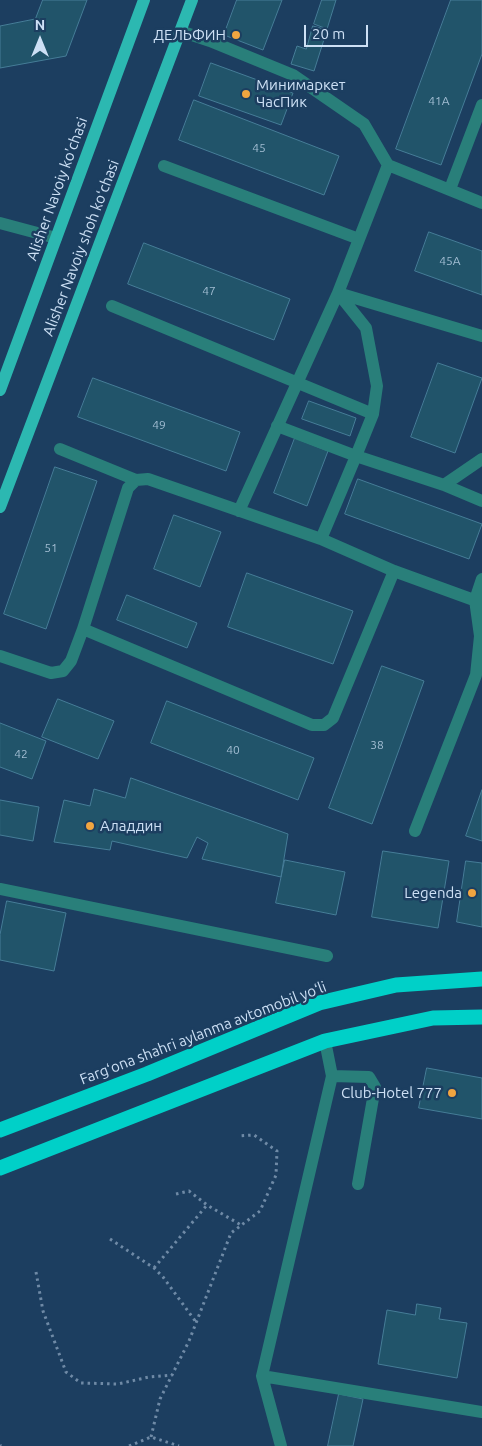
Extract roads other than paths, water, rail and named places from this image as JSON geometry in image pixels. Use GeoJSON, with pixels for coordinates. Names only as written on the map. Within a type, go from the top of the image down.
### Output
{"type":"FeatureCollection","features":[{"type":"Feature","properties":{"kind":"highway","name":"Fargʻona shahri aylanma avtomobil yoʻli"},"geometry":{"type":"LineString","coordinates":[[0,1130],[147,1074],[319,1004],[396,985],[482,979]]}},
{"type":"Feature","properties":{"kind":"highway"},"geometry":{"type":"LineString","coordinates":[[0,1168],[325,1041],[432,1018],[482,1018]]}},
{"type":"Feature","properties":{"kind":"main road","name":"Alisher Navoiy ko'chasi"},"geometry":{"type":"LineString","coordinates":[[0,390],[144,0]]}},
{"type":"Feature","properties":{"kind":"main road","name":"Alisher Navoiy shoh koʻchasi"},"geometry":{"type":"LineString","coordinates":[[0,507],[192,0]]}},
{"type":"Feature","properties":{"kind":"street"},"geometry":{"type":"LineString","coordinates":[[180,31],[210,41],[293,75],[364,124],[388,165],[482,203]]}},
{"type":"Feature","properties":{"kind":"street"},"geometry":{"type":"LineString","coordinates":[[450,189],[482,105]]}},
{"type":"Feature","properties":{"kind":"street"},"geometry":{"type":"LineString","coordinates":[[240,511],[338,293],[388,165]]}},
{"type":"Feature","properties":{"kind":"street"},"geometry":{"type":"LineString","coordinates":[[164,166],[359,239]]}},
{"type":"Feature","properties":{"kind":"street"},"geometry":{"type":"LineString","coordinates":[[0,223],[56,238]]}},
{"type":"Feature","properties":{"kind":"street"},"geometry":{"type":"LineString","coordinates":[[338,293],[482,336]]}},
{"type":"Feature","properties":{"kind":"street"},"geometry":{"type":"LineString","coordinates":[[321,539],[373,414],[377,386],[366,328],[338,293]]}},
{"type":"Feature","properties":{"kind":"street"},"geometry":{"type":"LineString","coordinates":[[112,306],[373,414]]}},
{"type":"Feature","properties":{"kind":"street"},"geometry":{"type":"LineString","coordinates":[[277,426],[356,456],[444,485],[482,501]]}},
{"type":"Feature","properties":{"kind":"street"},"geometry":{"type":"LineString","coordinates":[[60,449],[136,480],[148,479],[321,539],[394,571],[478,602]]}},
{"type":"Feature","properties":{"kind":"street"},"geometry":{"type":"LineString","coordinates":[[444,485],[482,459]]}},
{"type":"Feature","properties":{"kind":"street"},"geometry":{"type":"LineString","coordinates":[[0,656],[51,673],[64,671],[83,628],[128,488],[136,480]]}},
{"type":"Feature","properties":{"kind":"street"},"geometry":{"type":"LineString","coordinates":[[83,628],[312,725],[324,725],[333,718],[394,571]]}},
{"type":"Feature","properties":{"kind":"street"},"geometry":{"type":"LineString","coordinates":[[415,831],[476,675],[480,636],[478,602],[482,579]]}},
{"type":"Feature","properties":{"kind":"street"},"geometry":{"type":"LineString","coordinates":[[0,889],[327,956]]}},
{"type":"Feature","properties":{"kind":"street"},"geometry":{"type":"LineString","coordinates":[[281,1446],[262,1376],[332,1076],[325,1041]]}},
{"type":"Feature","properties":{"kind":"street"},"geometry":{"type":"LineString","coordinates":[[332,1076],[369,1077],[375,1087],[358,1184]]}},
{"type":"Feature","properties":{"kind":"street"},"geometry":{"type":"LineString","coordinates":[[262,1376],[482,1412]]}},
{"type":"Feature","properties":{"kind":"place","name":"ДЕЛЬФИН"},"geometry":{"type":"Point","coordinates":[236,35]}},
{"type":"Feature","properties":{"kind":"place","name":"Минимаркет ЧасПик"},"geometry":{"type":"Point","coordinates":[246,94]}},
{"type":"Feature","properties":{"kind":"place","name":"Аладдин"},"geometry":{"type":"Point","coordinates":[90,826]}},
{"type":"Feature","properties":{"kind":"place","name":"Legenda"},"geometry":{"type":"Point","coordinates":[472,893]}},
{"type":"Feature","properties":{"kind":"place","name":"Club-Hotel 777"},"geometry":{"type":"Point","coordinates":[452,1093]}}]}
